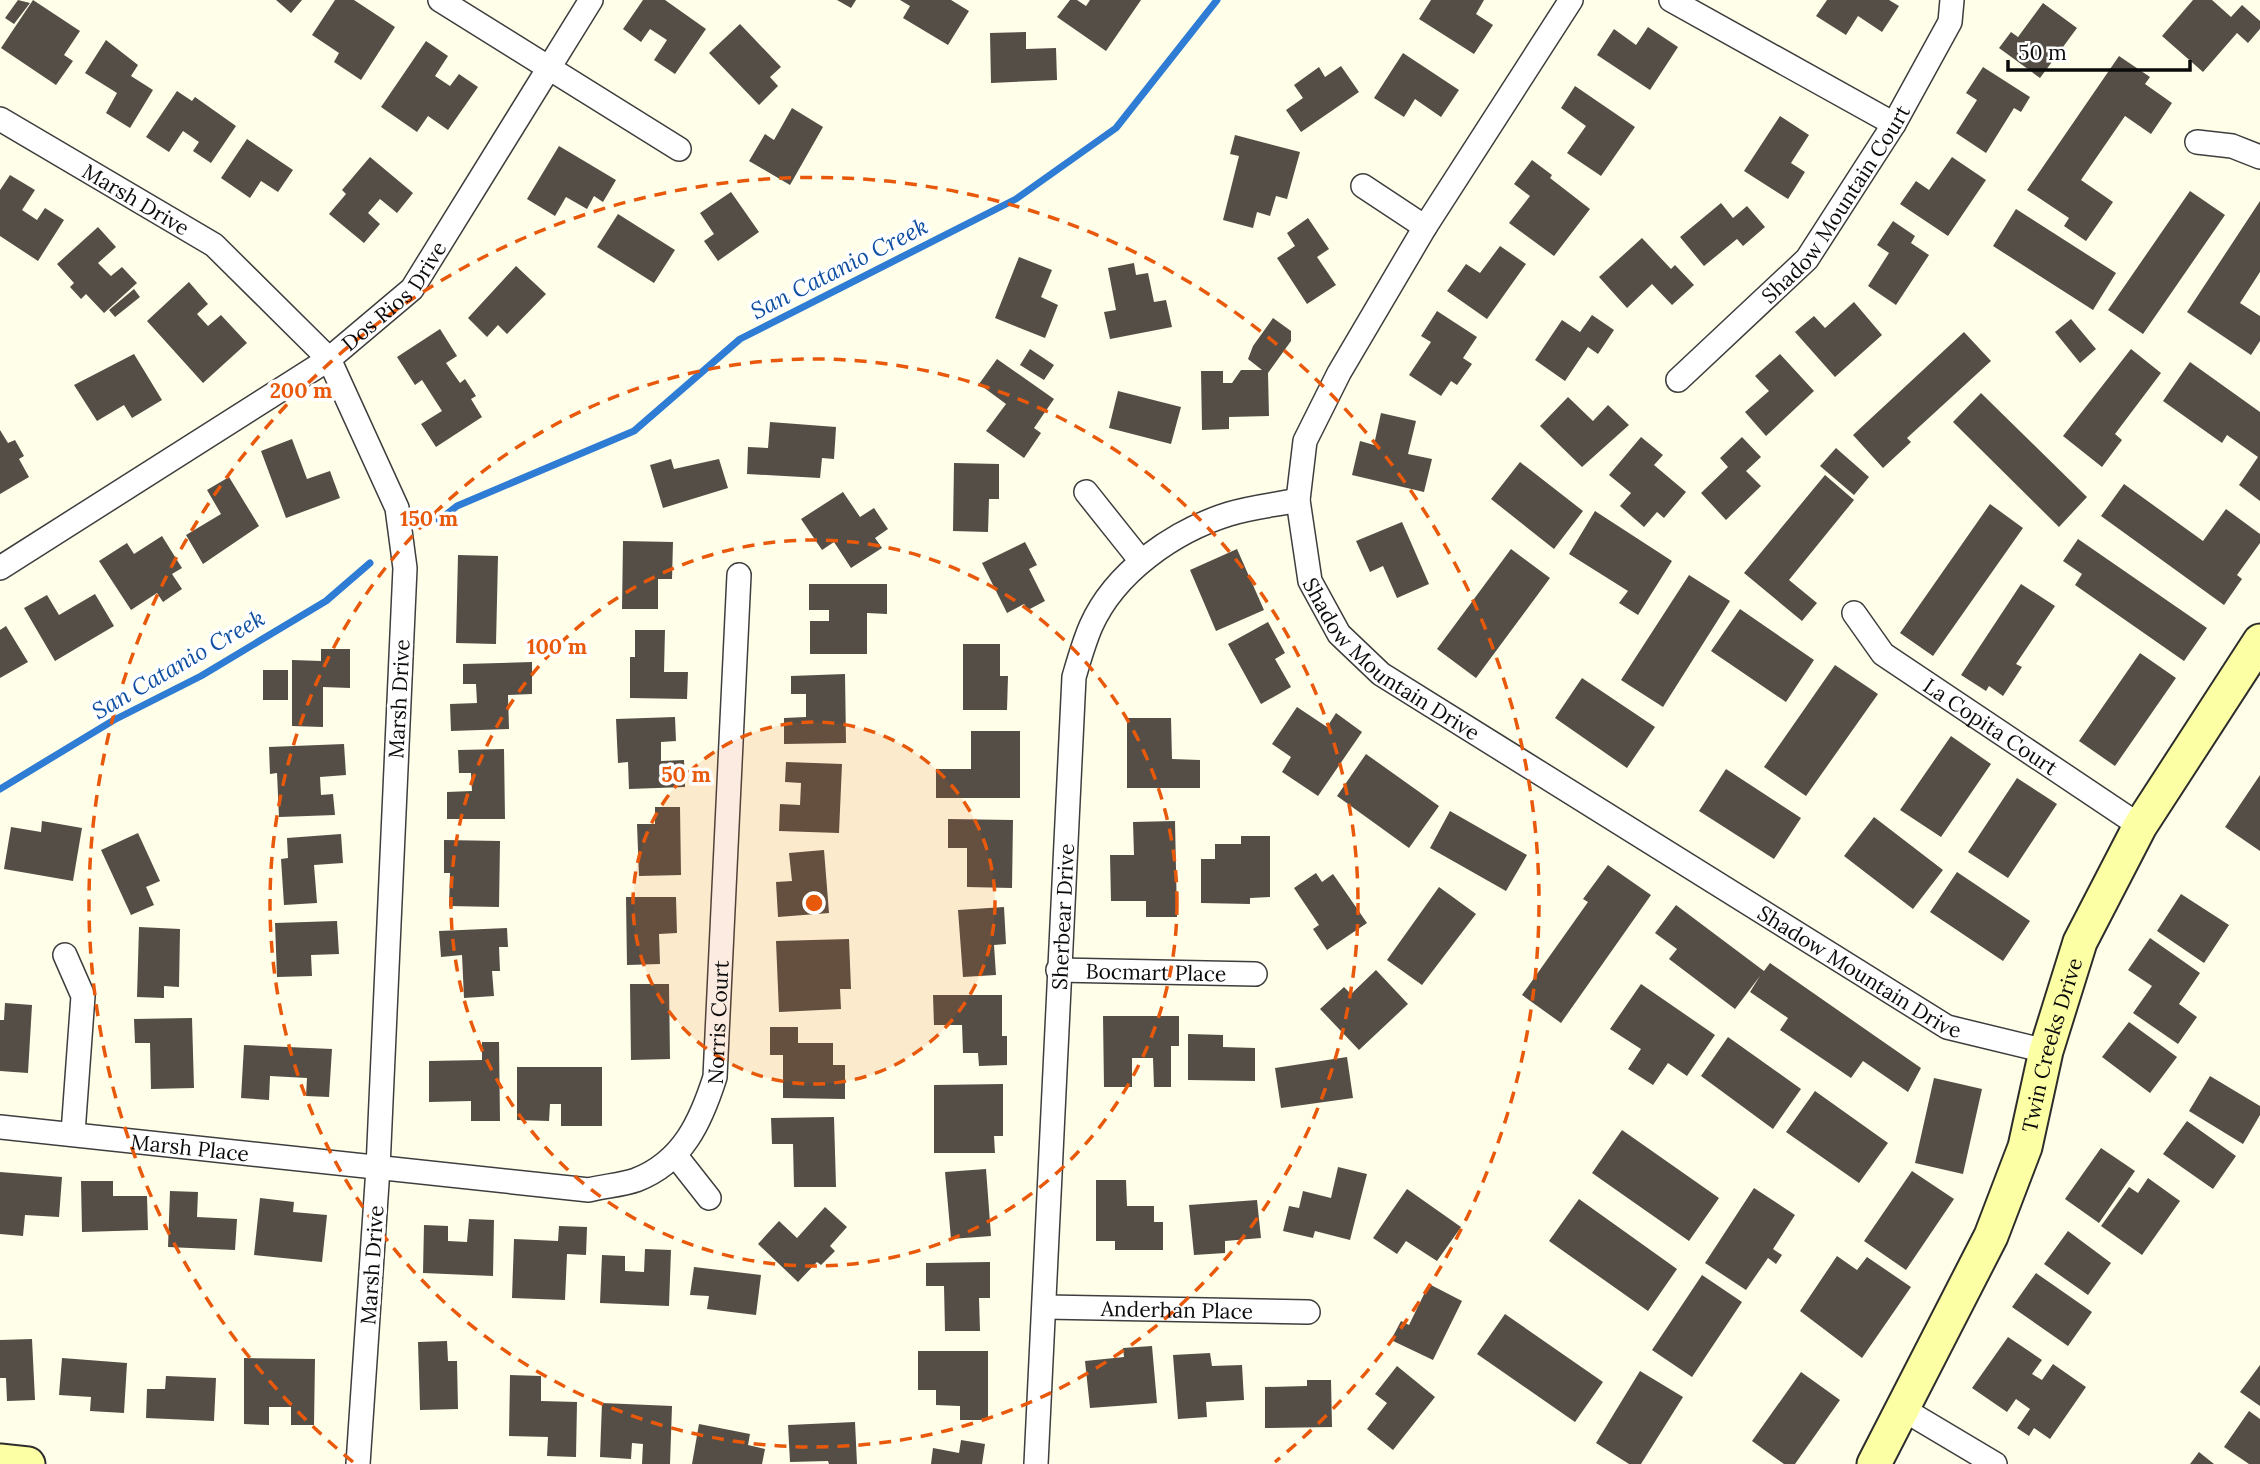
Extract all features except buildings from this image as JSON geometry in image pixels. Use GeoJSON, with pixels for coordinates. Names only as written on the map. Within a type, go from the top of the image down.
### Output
{"type":"FeatureCollection","features":[{"type":"Feature","properties":{"kind":"street"},"geometry":{"type":"LineString","coordinates":[[440,0],[679,149]]}},
{"type":"Feature","properties":{"kind":"street","name":"Dos Rios Drive"},"geometry":{"type":"LineString","coordinates":[[0,568],[329,359],[412,289],[591,0]]}},
{"type":"Feature","properties":{"kind":"street","name":"Shadow Mountain Drive"},"geometry":{"type":"LineString","coordinates":[[1571,0],[1425,228],[1339,373],[1305,441],[1298,500],[1310,581],[1339,634],[1381,674],[1947,1027],[2046,1051]]}},
{"type":"Feature","properties":{"kind":"street"},"geometry":{"type":"LineString","coordinates":[[1671,0],[1894,124]]}},
{"type":"Feature","properties":{"kind":"street","name":"Shadow Mountain Court"},"geometry":{"type":"LineString","coordinates":[[1678,380],[1807,259],[1894,124],[1950,22],[1952,0]]}},
{"type":"Feature","properties":{"kind":"street","name":"Marsh Drive"},"geometry":{"type":"LineString","coordinates":[[0,119],[214,245],[329,359],[397,508],[405,568],[378,1168],[358,1464]]}},
{"type":"Feature","properties":{"kind":"street"},"geometry":{"type":"LineString","coordinates":[[2197,142],[2232,146],[2260,157]]}},
{"type":"Feature","properties":{"kind":"street"},"geometry":{"type":"LineString","coordinates":[[1363,186],[1425,228]]}},
{"type":"Feature","properties":{"kind":"street"},"geometry":{"type":"LineString","coordinates":[[1086,492],[1141,561]]}},
{"type":"Feature","properties":{"kind":"street","name":"Sherbear Drive"},"geometry":{"type":"LineString","coordinates":[[1036,1464],[1046,1307],[1058,971],[1074,677],[1091,625],[1112,591],[1141,561],[1182,535],[1229,514],[1298,500]]}},
{"type":"Feature","properties":{"kind":"street","name":"Norris Court"},"geometry":{"type":"LineString","coordinates":[[378,1168],[589,1190],[637,1180],[676,1156],[701,1121],[715,1077],[739,575]]}},
{"type":"Feature","properties":{"kind":"street","name":"La Copita Court"},"geometry":{"type":"LineString","coordinates":[[1854,613],[1884,654],[2140,826]]}},
{"type":"Feature","properties":{"kind":"street","name":"Twin Creeks Drive"},"geometry":{"type":"LineString","coordinates":[[1874,1464],[1991,1236],[2025,1147],[2046,1051],[2080,942],[2140,826],[2260,641]]}},
{"type":"Feature","properties":{"kind":"street"},"geometry":{"type":"LineString","coordinates":[[65,955],[83,996],[73,1133]]}},
{"type":"Feature","properties":{"kind":"street","name":"Bocmart Place"},"geometry":{"type":"LineString","coordinates":[[1058,971],[1255,974]]}},
{"type":"Feature","properties":{"kind":"street","name":"Marsh Place"},"geometry":{"type":"LineString","coordinates":[[0,1127],[378,1168]]}},
{"type":"Feature","properties":{"kind":"street"},"geometry":{"type":"LineString","coordinates":[[676,1156],[709,1198]]}},
{"type":"Feature","properties":{"kind":"street","name":"Anderhan Place"},"geometry":{"type":"LineString","coordinates":[[1046,1307],[1308,1312]]}},
{"type":"Feature","properties":{"kind":"street"},"geometry":{"type":"LineString","coordinates":[[1901,1408],[1995,1464]]}},
{"type":"Feature","properties":{"kind":"street"},"geometry":{"type":"LineString","coordinates":[[0,1461],[28,1464]]}},
{"type":"Feature","properties":{"kind":"waterway","name":"San Catanio Creek"},"geometry":{"type":"LineString","coordinates":[[439,520],[457,506],[634,431],[740,339],[1016,199],[1116,128],[1217,0]]}},
{"type":"Feature","properties":{"kind":"waterway","name":"San Catanio Creek"},"geometry":{"type":"LineString","coordinates":[[0,789],[114,720],[201,676],[326,601],[370,563]]}}]}
